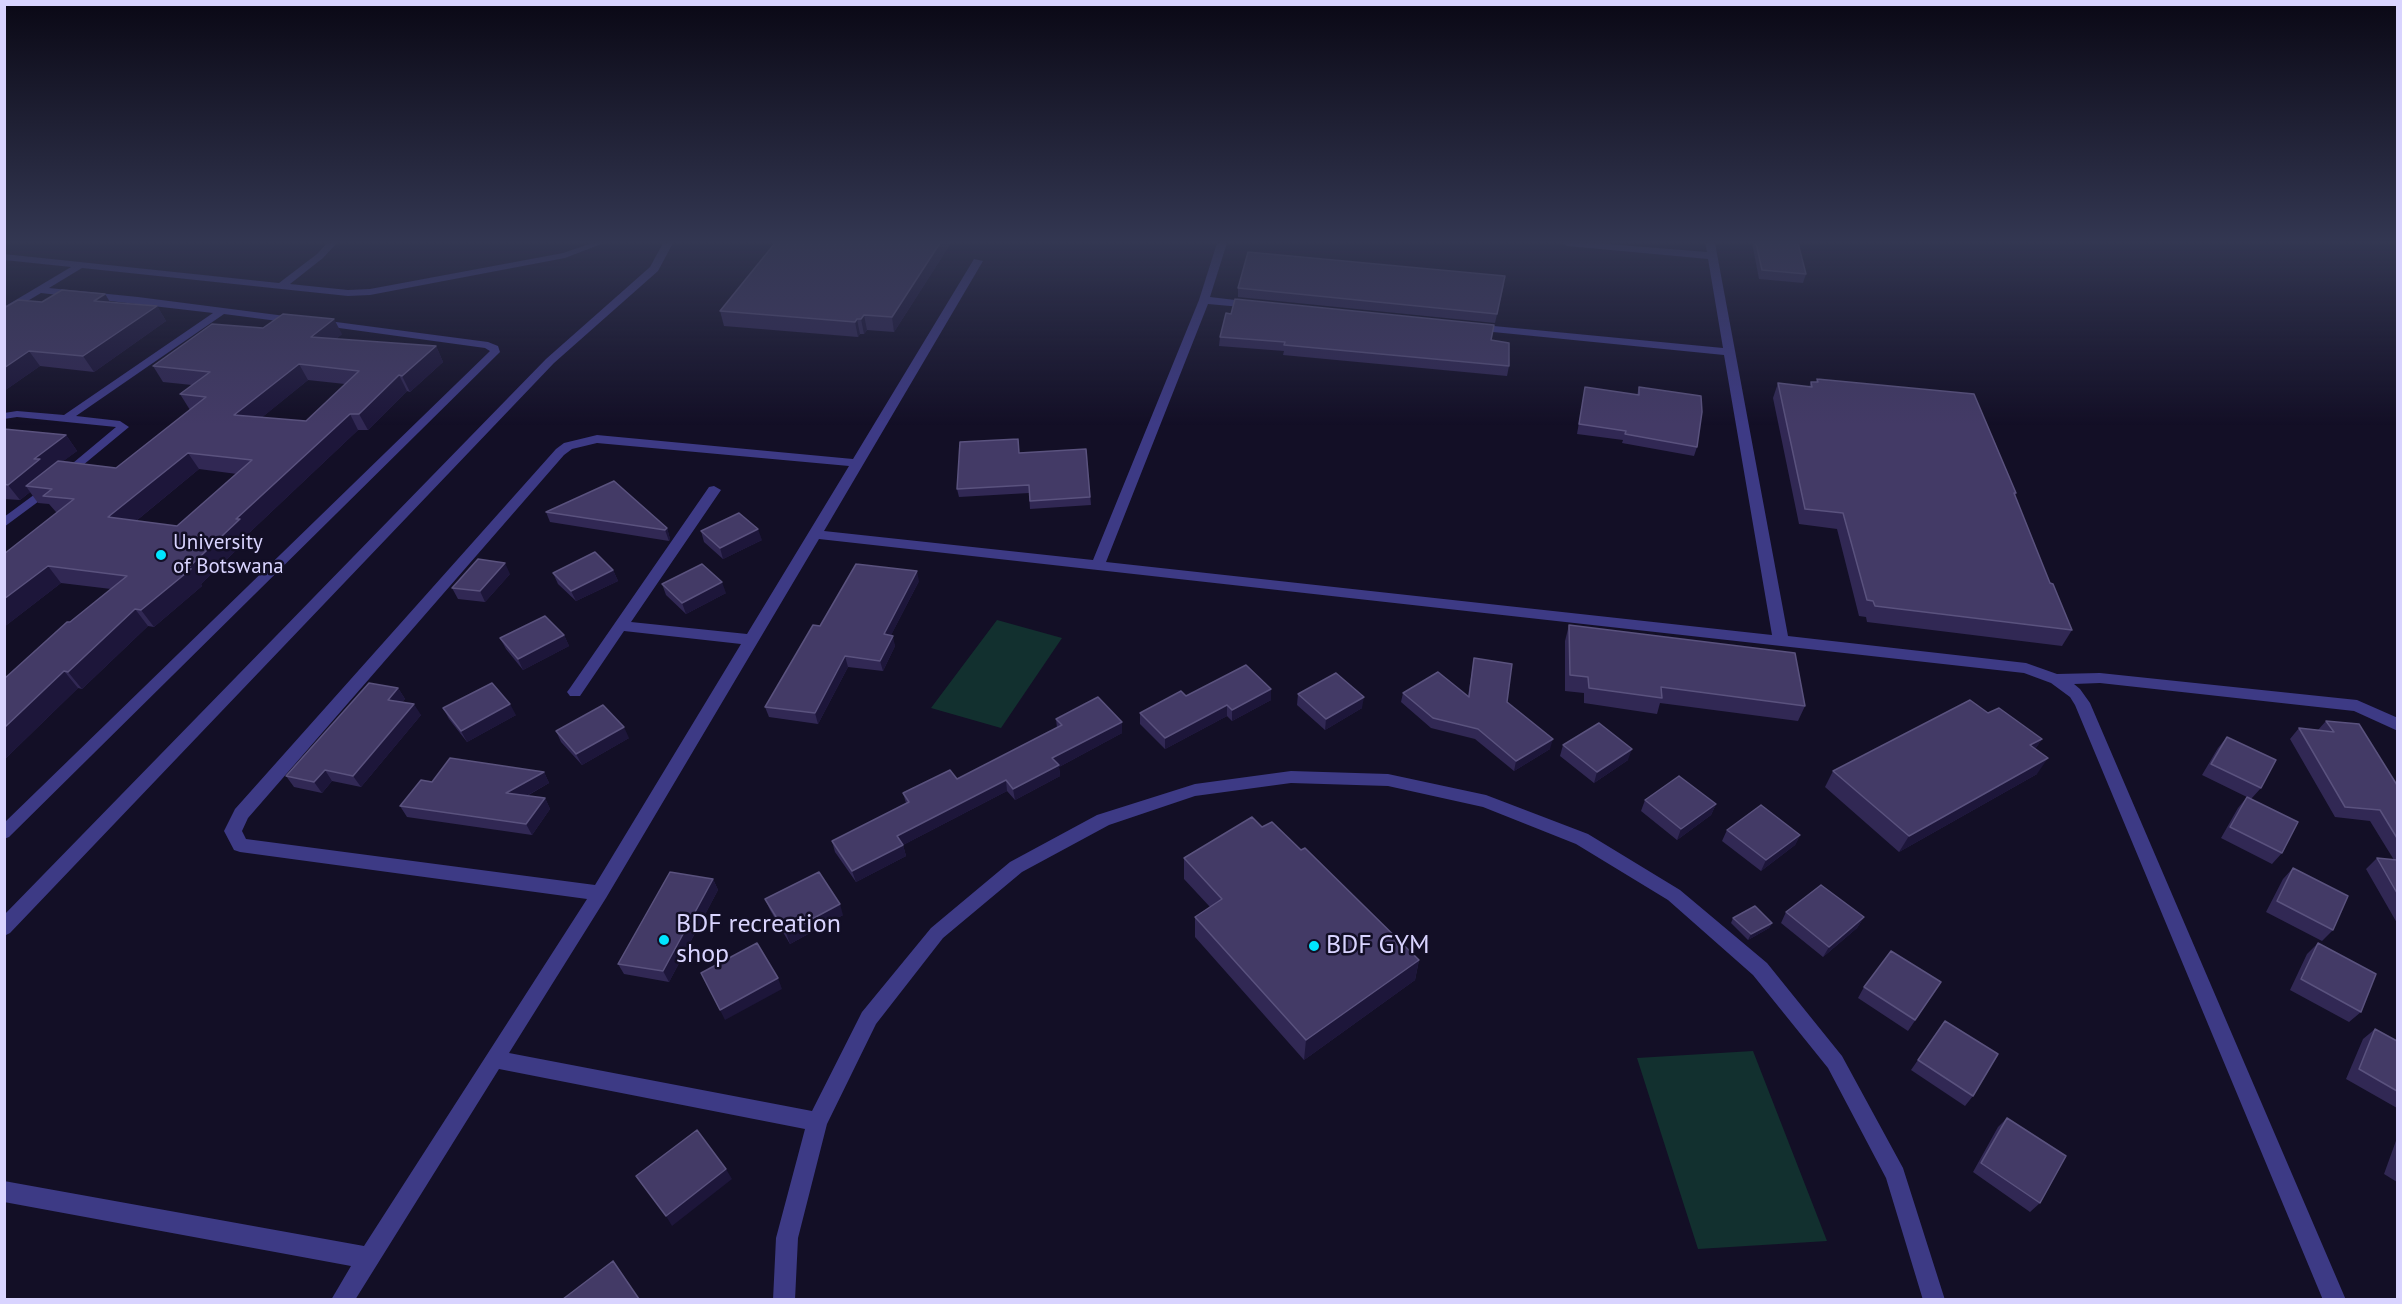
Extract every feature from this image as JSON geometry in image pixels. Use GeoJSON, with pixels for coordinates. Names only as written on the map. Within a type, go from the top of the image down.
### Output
{"type":"FeatureCollection","features":[{"type":"Feature","properties":{"kind":"street"},"geometry":{"type":"LineString","coordinates":[[4,928],[550,361],[615,304]]}},
{"type":"Feature","properties":{"kind":"street"},"geometry":{"type":"LineString","coordinates":[[342,1299],[600,893],[952,304]]}},
{"type":"Feature","properties":{"kind":"street"},"geometry":{"type":"LineString","coordinates":[[1098,565],[1202,304]]}},
{"type":"Feature","properties":{"kind":"street"},"geometry":{"type":"LineString","coordinates":[[1243,304],[1264,306]]}},
{"type":"Feature","properties":{"kind":"street"},"geometry":{"type":"LineString","coordinates":[[1721,304],[1781,640]]}},
{"type":"Feature","properties":{"kind":"street"},"geometry":{"type":"LineString","coordinates":[[1455,325],[1730,352]]}},
{"type":"Feature","properties":{"kind":"street"},"geometry":{"type":"LineString","coordinates":[[600,893],[240,845],[233,831],[241,814],[560,452],[568,446],[597,439],[857,463]]}},
{"type":"Feature","properties":{"kind":"street"},"geometry":{"type":"LineString","coordinates":[[575,692],[714,490]]}},
{"type":"Feature","properties":{"kind":"street"},"geometry":{"type":"LineString","coordinates":[[815,534],[2026,668],[2056,679],[2075,693],[2082,703],[2335,1299]]}},
{"type":"Feature","properties":{"kind":"street"},"geometry":{"type":"LineString","coordinates":[[620,626],[751,640]]}},
{"type":"Feature","properties":{"kind":"street"},"geometry":{"type":"LineString","coordinates":[[2056,679],[2100,678],[2357,706],[2397,725]]}},
{"type":"Feature","properties":{"kind":"street"},"geometry":{"type":"LineString","coordinates":[[784,1299],[787,1238],[817,1122],[869,1018],[937,933],[1016,867],[1103,820],[1195,790],[1291,777],[1388,780],[1485,801],[1582,839],[1674,895],[1760,969],[1835,1062],[1896,1175],[1934,1299]]}},
{"type":"Feature","properties":{"kind":"street"},"geometry":{"type":"LineString","coordinates":[[494,1059],[817,1122]]}},
{"type":"Feature","properties":{"kind":"street"},"geometry":{"type":"LineString","coordinates":[[4,1191],[369,1258]]}},
{"type":"Feature","properties":{"kind":"lane"},"geometry":{"type":"LineString","coordinates":[[4,312],[17,304]]}},
{"type":"Feature","properties":{"kind":"lane"},"geometry":{"type":"LineString","coordinates":[[4,833],[495,352],[495,348],[488,345],[454,340],[160,304]]}},
{"type":"Feature","properties":{"kind":"lane"},"geometry":{"type":"LineString","coordinates":[[68,418],[222,311]]}},
{"type":"Feature","properties":{"kind":"lane"},"geometry":{"type":"LineString","coordinates":[[4,416],[17,414],[68,418],[123,427],[4,523]]}},
{"type":"Feature","properties":{"kind":"green space"},"geometry":{"type":"Polygon","coordinates":[[[997,620],[1062,638],[1001,728],[931,708],[997,620]]]}},
{"type":"Feature","properties":{"kind":"green space"},"geometry":{"type":"Polygon","coordinates":[[[1753,1051],[1827,1241],[1698,1249],[1637,1058],[1753,1051]]]}},
{"type":"Feature","properties":{"kind":"building"},"geometry":{"type":"Polygon","coordinates":[[[11,304],[157,306],[83,356],[29,351],[4,368],[4,308],[11,304]]]}},
{"type":"Feature","properties":{"kind":"building"},"geometry":{"type":"Polygon","coordinates":[[[726,304],[901,304],[892,317],[864,315],[855,322],[720,311],[726,304]]]}},
{"type":"Feature","properties":{"kind":"building"},"geometry":{"type":"Polygon","coordinates":[[[1234,304],[1283,304],[1494,325],[1491,340],[1509,343],[1509,366],[1220,337],[1226,313],[1231,314],[1234,304]]]}},
{"type":"Feature","properties":{"kind":"building"},"geometry":{"type":"Polygon","coordinates":[[[1396,304],[1499,304],[1497,314],[1396,304]]]}},
{"type":"Feature","properties":{"kind":"building"},"geometry":{"type":"Polygon","coordinates":[[[283,314],[334,319],[311,337],[436,346],[402,376],[399,375],[359,414],[350,414],[236,519],[240,519],[188,568],[191,569],[141,610],[135,609],[68,672],[64,671],[4,728],[4,679],[67,622],[70,622],[127,576],[48,566],[4,599],[4,554],[74,499],[43,496],[52,489],[26,486],[58,461],[116,468],[206,397],[180,394],[210,372],[153,366],[212,324],[263,328],[283,314]],[[299,364],[234,415],[306,421],[359,371],[299,364]],[[188,453],[108,517],[177,526],[252,460],[188,453]]]}},
{"type":"Feature","properties":{"kind":"building"},"geometry":{"type":"Polygon","coordinates":[[[1817,379],[1974,394],[2016,493],[2014,493],[2050,583],[2053,584],[2072,630],[1875,606],[1873,601],[1867,600],[1843,513],[1805,509],[1778,383],[1812,387],[1811,382],[1818,382],[1817,379]]]}},
{"type":"Feature","properties":{"kind":"building"},"geometry":{"type":"Polygon","coordinates":[[[1585,387],[1639,395],[1639,387],[1701,396],[1702,412],[1697,447],[1625,434],[1626,431],[1579,424],[1585,387]]]}},
{"type":"Feature","properties":{"kind":"building"},"geometry":{"type":"Polygon","coordinates":[[[4,429],[66,435],[34,459],[40,459],[8,485],[4,484],[4,429]]]}},
{"type":"Feature","properties":{"kind":"building"},"geometry":{"type":"Polygon","coordinates":[[[1018,439],[1019,453],[1086,449],[1090,497],[1030,501],[1029,485],[957,489],[960,442],[1018,439]]]}},
{"type":"Feature","properties":{"kind":"building"},"geometry":{"type":"Polygon","coordinates":[[[614,481],[667,528],[665,530],[546,512],[614,481]]]}},
{"type":"Feature","properties":{"kind":"building"},"geometry":{"type":"Polygon","coordinates":[[[739,513],[758,529],[720,548],[701,531],[739,513]]]}},
{"type":"Feature","properties":{"kind":"building"},"geometry":{"type":"Polygon","coordinates":[[[595,552],[613,570],[571,591],[553,573],[595,552]]]}},
{"type":"Feature","properties":{"kind":"building"},"geometry":{"type":"Polygon","coordinates":[[[478,559],[505,563],[480,591],[452,588],[478,559]]]}},
{"type":"Feature","properties":{"kind":"building"},"geometry":{"type":"Polygon","coordinates":[[[702,564],[722,582],[682,603],[662,584],[702,564]]]}},
{"type":"Feature","properties":{"kind":"building"},"geometry":{"type":"Polygon","coordinates":[[[856,564],[917,571],[884,634],[893,636],[880,661],[845,656],[815,713],[765,707],[813,625],[820,626],[856,564]]]}},
{"type":"Feature","properties":{"kind":"building"},"geometry":{"type":"Polygon","coordinates":[[[545,616],[564,635],[518,659],[500,638],[545,616]]]}},
{"type":"Feature","properties":{"kind":"building"},"geometry":{"type":"Polygon","coordinates":[[[1569,625],[1795,653],[1805,706],[1661,687],[1662,698],[1589,688],[1588,677],[1570,675],[1569,625]]]}},
{"type":"Feature","properties":{"kind":"building"},"geometry":{"type":"Polygon","coordinates":[[[1474,658],[1512,664],[1507,702],[1553,739],[1516,761],[1478,729],[1433,718],[1403,693],[1438,672],[1469,697],[1474,658]]]}},
{"type":"Feature","properties":{"kind":"building"},"geometry":{"type":"Polygon","coordinates":[[[1246,665],[1271,689],[1232,710],[1227,705],[1165,738],[1140,713],[1181,691],[1186,696],[1246,665]]]}},
{"type":"Feature","properties":{"kind":"building"},"geometry":{"type":"Polygon","coordinates":[[[1336,673],[1364,697],[1326,719],[1298,694],[1336,673]]]}},
{"type":"Feature","properties":{"kind":"building"},"geometry":{"type":"Polygon","coordinates":[[[369,683],[398,688],[388,700],[414,704],[353,776],[325,770],[314,782],[286,776],[369,683]]]}},
{"type":"Feature","properties":{"kind":"building"},"geometry":{"type":"Polygon","coordinates":[[[492,683],[510,704],[461,731],[443,708],[492,683]]]}},
{"type":"Feature","properties":{"kind":"building"},"geometry":{"type":"Polygon","coordinates":[[[1098,697],[1122,722],[1052,758],[1059,765],[1013,789],[1006,780],[897,836],[903,845],[852,871],[832,841],[909,802],[903,793],[950,770],[957,779],[1062,725],[1056,719],[1098,697]]]}},
{"type":"Feature","properties":{"kind":"building"},"geometry":{"type":"Polygon","coordinates":[[[1970,700],[1988,713],[1999,708],[2042,739],[2030,745],[2048,758],[1909,836],[1833,771],[1970,700]]]}},
{"type":"Feature","properties":{"kind":"building"},"geometry":{"type":"Polygon","coordinates":[[[603,705],[624,727],[576,754],[556,731],[603,705]]]}},
{"type":"Feature","properties":{"kind":"building"},"geometry":{"type":"Polygon","coordinates":[[[2326,721],[2359,724],[2397,785],[2397,838],[2380,810],[2345,807],[2299,728],[2334,732],[2326,721]]]}},
{"type":"Feature","properties":{"kind":"building"},"geometry":{"type":"Polygon","coordinates":[[[1599,723],[1632,749],[1597,772],[1563,745],[1599,723]]]}},
{"type":"Feature","properties":{"kind":"building"},"geometry":{"type":"Polygon","coordinates":[[[2227,737],[2276,760],[2261,788],[2211,764],[2227,737]]]}},
{"type":"Feature","properties":{"kind":"building"},"geometry":{"type":"Polygon","coordinates":[[[450,758],[544,772],[506,793],[545,798],[526,824],[400,806],[421,780],[432,782],[450,758]]]}},
{"type":"Feature","properties":{"kind":"building"},"geometry":{"type":"Polygon","coordinates":[[[1679,776],[1716,804],[1681,829],[1645,800],[1679,776]]]}},
{"type":"Feature","properties":{"kind":"building"},"geometry":{"type":"Polygon","coordinates":[[[2247,797],[2298,822],[2282,853],[2230,827],[2247,797]]]}},
{"type":"Feature","properties":{"kind":"building"},"geometry":{"type":"Polygon","coordinates":[[[1761,805],[1800,835],[1766,860],[1727,830],[1761,805]]]}},
{"type":"Feature","properties":{"kind":"building"},"geometry":{"type":"Polygon","coordinates":[[[1252,817],[1262,827],[1272,822],[1301,850],[1305,848],[1419,960],[1306,1040],[1195,917],[1222,899],[1184,858],[1252,817]]]}},
{"type":"Feature","properties":{"kind":"building"},"geometry":{"type":"Polygon","coordinates":[[[2377,858],[2397,860],[2397,893],[2377,858]]]}},
{"type":"Feature","properties":{"kind":"building"},"geometry":{"type":"Polygon","coordinates":[[[2293,868],[2348,896],[2333,930],[2277,901],[2293,868]]]}},
{"type":"Feature","properties":{"kind":"building"},"geometry":{"type":"Polygon","coordinates":[[[670,872],[713,879],[663,971],[618,964],[670,872]]]}},
{"type":"Feature","properties":{"kind":"building"},"geometry":{"type":"Polygon","coordinates":[[[819,872],[840,904],[786,933],[765,899],[819,872]]]}},
{"type":"Feature","properties":{"kind":"building"},"geometry":{"type":"Polygon","coordinates":[[[1821,885],[1864,917],[1829,947],[1786,912],[1821,885]]]}},
{"type":"Feature","properties":{"kind":"building"},"geometry":{"type":"Polygon","coordinates":[[[1755,906],[1772,923],[1751,934],[1733,918],[1755,906]]]}},
{"type":"Feature","properties":{"kind":"building"},"geometry":{"type":"Polygon","coordinates":[[[757,943],[778,978],[720,1010],[701,973],[757,943]]]}},
{"type":"Feature","properties":{"kind":"building"},"geometry":{"type":"Polygon","coordinates":[[[2318,943],[2376,974],[2361,1012],[2301,979],[2318,943]]]}},
{"type":"Feature","properties":{"kind":"building"},"geometry":{"type":"Polygon","coordinates":[[[1891,951],[1941,982],[1915,1020],[1864,987],[1891,951]]]}},
{"type":"Feature","properties":{"kind":"building"},"geometry":{"type":"Polygon","coordinates":[[[1945,1021],[1998,1054],[1973,1096],[1918,1060],[1945,1021]]]}},
{"type":"Feature","properties":{"kind":"building"},"geometry":{"type":"Polygon","coordinates":[[[2375,1029],[2397,1041],[2397,1091],[2359,1069],[2375,1029]]]}},
{"type":"Feature","properties":{"kind":"building"},"geometry":{"type":"Polygon","coordinates":[[[2007,1118],[2066,1156],[2040,1203],[1981,1163],[2007,1118]]]}},
{"type":"Feature","properties":{"kind":"building"},"geometry":{"type":"Polygon","coordinates":[[[697,1130],[726,1169],[666,1216],[636,1176],[697,1130]]]}},
{"type":"Feature","properties":{"kind":"building"},"geometry":{"type":"Polygon","coordinates":[[[613,1261],[639,1299],[563,1299],[613,1261]]]}},
{"type":"Feature","properties":{"kind":"place","name":"University of Botswana"},"geometry":{"type":"Point","coordinates":[161,555]}},
{"type":"Feature","properties":{"kind":"place","name":"BDF recreation shop"},"geometry":{"type":"Point","coordinates":[664,940]}},
{"type":"Feature","properties":{"kind":"place","name":"BDF GYM"},"geometry":{"type":"Point","coordinates":[1314,946]}}]}
